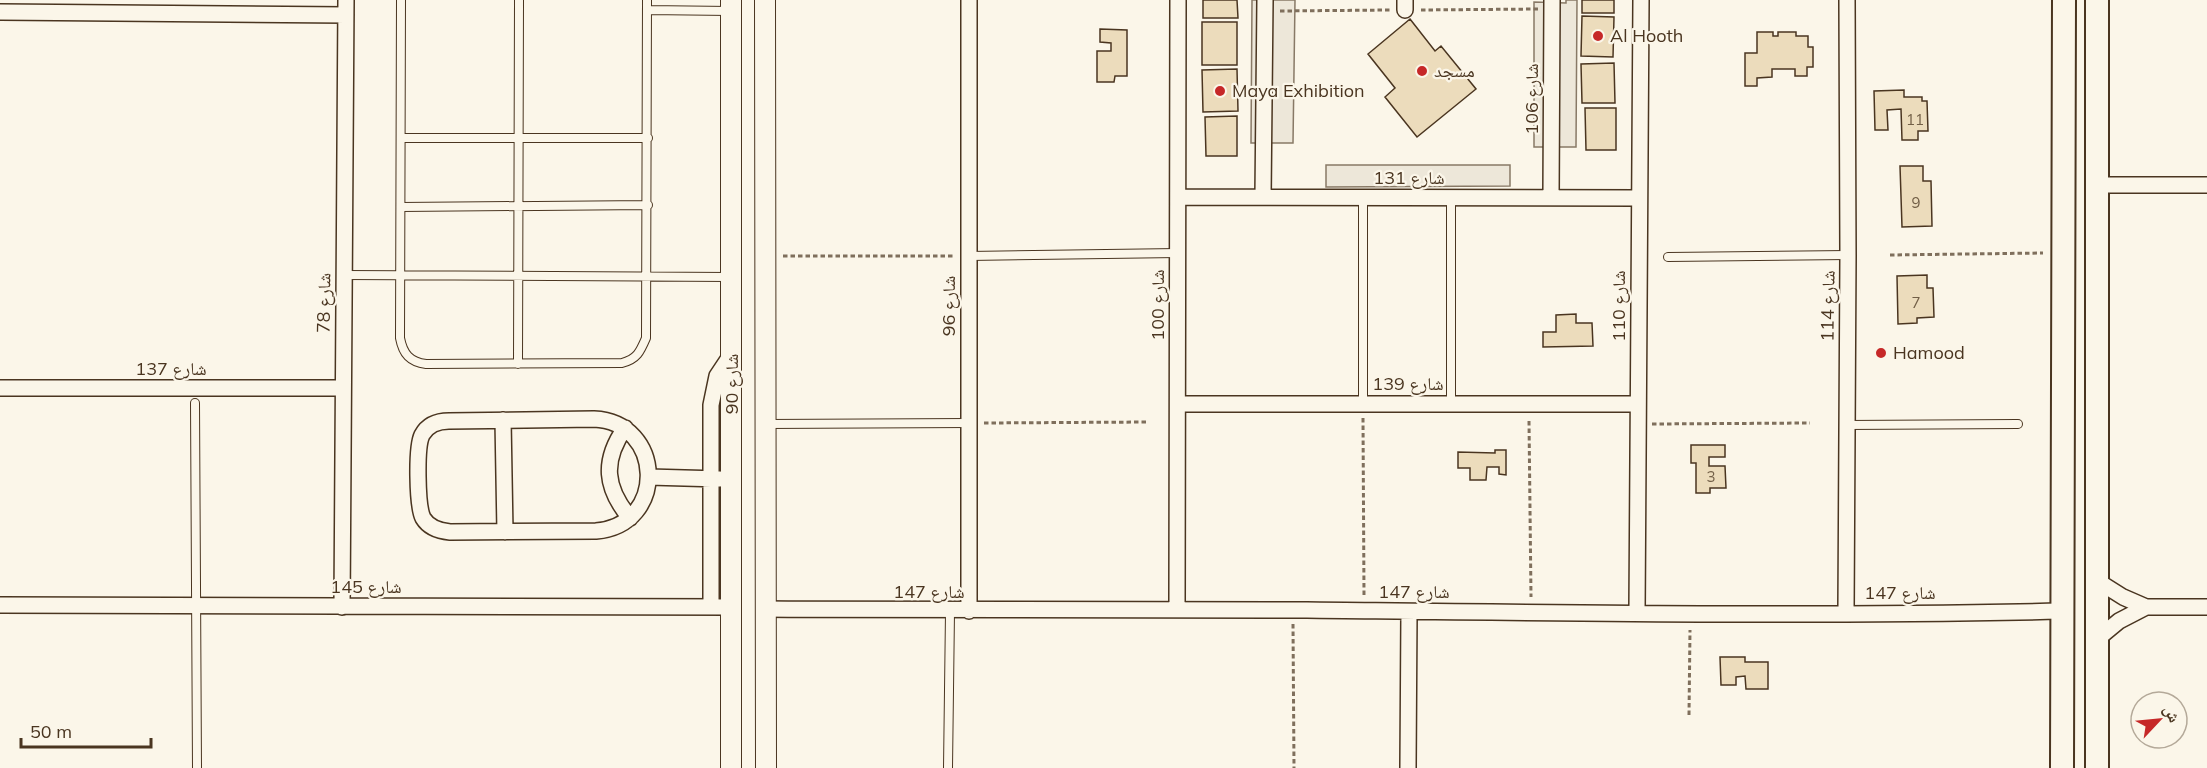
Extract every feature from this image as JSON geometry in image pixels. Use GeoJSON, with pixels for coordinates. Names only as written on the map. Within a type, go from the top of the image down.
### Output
{"type":"FeatureCollection","features":[{"type":"Feature","properties":{"kind":"main road"},"geometry":{"type":"LineString","coordinates":[[2062,768],[2064,0]]}},
{"type":"Feature","properties":{"kind":"main road"},"geometry":{"type":"LineString","coordinates":[[2097,0],[2097,768]]}},
{"type":"Feature","properties":{"kind":"main road"},"geometry":{"type":"LineString","coordinates":[[2064,43],[2068,51],[2076,56],[2085,56],[2097,44]]}},
{"type":"Feature","properties":{"kind":"main road"},"geometry":{"type":"LineString","coordinates":[[2063,578],[2079,574],[2096,579]]}},
{"type":"Feature","properties":{"kind":"street","name":"شارع 90"},"geometry":{"type":"LineString","coordinates":[[765,0],[766,768]]}},
{"type":"Feature","properties":{"kind":"street","name":"شارع 96"},"geometry":{"type":"LineString","coordinates":[[969,0],[969,611]]}},
{"type":"Feature","properties":{"kind":"street","name":"شارع 100"},"geometry":{"type":"LineString","coordinates":[[1177,610],[1178,0]]}},
{"type":"Feature","properties":{"kind":"street"},"geometry":{"type":"LineString","coordinates":[[1263,197],[1265,0]]}},
{"type":"Feature","properties":{"kind":"street","name":"شارع 106"},"geometry":{"type":"LineString","coordinates":[[1551,197],[1552,0]]}},
{"type":"Feature","properties":{"kind":"street","name":"شارع 110"},"geometry":{"type":"LineString","coordinates":[[1637,612],[1641,0]]}},
{"type":"Feature","properties":{"kind":"street","name":"شارع 114"},"geometry":{"type":"LineString","coordinates":[[1846,612],[1847,0]]}},
{"type":"Feature","properties":{"kind":"street","name":"شارع 90"},"geometry":{"type":"LineString","coordinates":[[731,6],[733,352],[731,768]]}},
{"type":"Feature","properties":{"kind":"street"},"geometry":{"type":"LineString","coordinates":[[0,12],[346,7]]}},
{"type":"Feature","properties":{"kind":"street","name":"شارع 78"},"geometry":{"type":"LineString","coordinates":[[342,607],[346,7]]}},
{"type":"Feature","properties":{"kind":"street"},"geometry":{"type":"LineString","coordinates":[[2098,185],[2207,185]]}},
{"type":"Feature","properties":{"kind":"street","name":"شارع 131"},"geometry":{"type":"LineString","coordinates":[[1178,197],[1639,198]]}},
{"type":"Feature","properties":{"kind":"street"},"geometry":{"type":"LineString","coordinates":[[732,327],[740,334],[750,336],[760,332],[766,324]]}},
{"type":"Feature","properties":{"kind":"street"},"geometry":{"type":"LineString","coordinates":[[711,607],[711,405],[713,390],[724,363],[740,346],[749,344],[765,351]]}},
{"type":"Feature","properties":{"kind":"street","name":"شارع 137"},"geometry":{"type":"LineString","coordinates":[[0,388],[342,388]]}},
{"type":"Feature","properties":{"kind":"street","name":"شارع 139"},"geometry":{"type":"LineString","coordinates":[[1178,404],[1638,404]]}},
{"type":"Feature","properties":{"kind":"street"},"geometry":{"type":"LineString","coordinates":[[604,419],[625,428],[642,450],[649,477],[643,499],[630,518],[620,525],[608,530],[439,531],[430,526],[423,517],[420,506],[419,445],[422,434],[429,426],[439,421],[604,419]]}},
{"type":"Feature","properties":{"kind":"street"},"geometry":{"type":"LineString","coordinates":[[504,420],[505,532]]}},
{"type":"Feature","properties":{"kind":"street"},"geometry":{"type":"LineString","coordinates":[[625,428],[615,442],[610,457],[609,474],[612,490],[619,505],[630,518]]}},
{"type":"Feature","properties":{"kind":"street"},"geometry":{"type":"LineString","coordinates":[[649,477],[732,479]]}},
{"type":"Feature","properties":{"kind":"street"},"geometry":{"type":"LineString","coordinates":[[2096,579],[2122,597],[2146,607],[2207,607]]}},
{"type":"Feature","properties":{"kind":"street","name":"شارع 145"},"geometry":{"type":"LineString","coordinates":[[0,605],[732,607]]}},
{"type":"Feature","properties":{"kind":"street"},"geometry":{"type":"LineString","coordinates":[[2096,640],[2119,621],[2146,607]]}},
{"type":"Feature","properties":{"kind":"street","name":"شارع 147"},"geometry":{"type":"LineString","coordinates":[[766,609],[950,612],[2063,611]]}},
{"type":"Feature","properties":{"kind":"street"},"geometry":{"type":"LineString","coordinates":[[1408,768],[1409,612]]}},
{"type":"Feature","properties":{"kind":"street"},"geometry":{"type":"LineString","coordinates":[[732,694],[741,707],[749,710],[757,708],[766,696]]}},
{"type":"Feature","properties":{"kind":"lane"},"geometry":{"type":"LineString","coordinates":[[401,0],[400,338],[407,356],[416,363],[426,364],[622,363],[633,360],[640,352],[646,339],[647,0]]}},
{"type":"Feature","properties":{"kind":"lane"},"geometry":{"type":"LineString","coordinates":[[518,364],[519,0]]}},
{"type":"Feature","properties":{"kind":"lane"},"geometry":{"type":"LineString","coordinates":[[647,10],[731,6]]}},
{"type":"Feature","properties":{"kind":"lane"},"geometry":{"type":"LineString","coordinates":[[401,138],[648,138]]}},
{"type":"Feature","properties":{"kind":"lane"},"geometry":{"type":"LineString","coordinates":[[1363,197],[1363,404]]}},
{"type":"Feature","properties":{"kind":"lane"},"geometry":{"type":"LineString","coordinates":[[1450,197],[1450,404]]}},
{"type":"Feature","properties":{"kind":"lane"},"geometry":{"type":"LineString","coordinates":[[401,207],[648,205]]}},
{"type":"Feature","properties":{"kind":"lane"},"geometry":{"type":"LineString","coordinates":[[969,256],[1178,253]]}},
{"type":"Feature","properties":{"kind":"lane"},"geometry":{"type":"LineString","coordinates":[[1668,256],[1848,255]]}},
{"type":"Feature","properties":{"kind":"lane"},"geometry":{"type":"LineString","coordinates":[[344,275],[732,277]]}},
{"type":"Feature","properties":{"kind":"lane"},"geometry":{"type":"LineString","coordinates":[[195,404],[197,768]]}},
{"type":"Feature","properties":{"kind":"lane"},"geometry":{"type":"LineString","coordinates":[[766,424],[969,423]]}},
{"type":"Feature","properties":{"kind":"lane"},"geometry":{"type":"LineString","coordinates":[[1846,425],[2018,424]]}},
{"type":"Feature","properties":{"kind":"lane"},"geometry":{"type":"LineString","coordinates":[[948,768],[950,612]]}},
{"type":"Feature","properties":{"kind":"path"},"geometry":{"type":"LineString","coordinates":[[1890,255],[2063,253]]}},
{"type":"Feature","properties":{"kind":"path"},"geometry":{"type":"LineString","coordinates":[[766,256],[969,256]]}},
{"type":"Feature","properties":{"kind":"path"},"geometry":{"type":"LineString","coordinates":[[1363,404],[1364,611]]}},
{"type":"Feature","properties":{"kind":"path"},"geometry":{"type":"LineString","coordinates":[[1529,404],[1531,612]]}},
{"type":"Feature","properties":{"kind":"path"},"geometry":{"type":"LineString","coordinates":[[969,423],[1147,422]]}},
{"type":"Feature","properties":{"kind":"path"},"geometry":{"type":"LineString","coordinates":[[1638,425],[1810,423]]}},
{"type":"Feature","properties":{"kind":"path"},"geometry":{"type":"LineString","coordinates":[[1293,610],[1294,768]]}},
{"type":"Feature","properties":{"kind":"path"},"geometry":{"type":"LineString","coordinates":[[1689,715],[1690,613]]}},
{"type":"Feature","properties":{"kind":"shaded area"},"geometry":{"type":"Polygon","coordinates":[[[1252,0],[1295,0],[1293,143],[1251,143],[1252,0]]]}},
{"type":"Feature","properties":{"kind":"shaded area"},"geometry":{"type":"Polygon","coordinates":[[[1566,0],[1577,0],[1576,147],[1534,147],[1534,2],[1566,3],[1566,0]]]}},
{"type":"Feature","properties":{"kind":"shaded area"},"geometry":{"type":"Polygon","coordinates":[[[1326,165],[1510,165],[1510,186],[1326,187],[1326,165]]]}},
{"type":"Feature","properties":{"kind":"building"},"geometry":{"type":"Polygon","coordinates":[[[1203,0],[1237,0],[1238,18],[1203,18],[1203,0]]]}},
{"type":"Feature","properties":{"kind":"building"},"geometry":{"type":"Polygon","coordinates":[[[1582,0],[1614,0],[1614,13],[1582,13],[1582,0]]]}},
{"type":"Feature","properties":{"kind":"building","name":"Al Hooth"},"geometry":{"type":"Polygon","coordinates":[[[1582,16],[1614,17],[1613,57],[1581,56],[1582,16]]]}},
{"type":"Feature","properties":{"kind":"building","name":"مسجد"},"geometry":{"type":"Polygon","coordinates":[[[1410,19],[1435,51],[1441,46],[1476,89],[1417,137],[1385,97],[1395,88],[1368,54],[1410,19]]]}},
{"type":"Feature","properties":{"kind":"building"},"geometry":{"type":"Polygon","coordinates":[[[1202,22],[1237,22],[1237,65],[1202,65],[1202,22]]]}},
{"type":"Feature","properties":{"kind":"building"},"geometry":{"type":"Polygon","coordinates":[[[1100,29],[1127,30],[1127,76],[1115,76],[1114,82],[1097,82],[1097,51],[1111,51],[1111,43],[1100,42],[1100,29]]]}},
{"type":"Feature","properties":{"kind":"building"},"geometry":{"type":"Polygon","coordinates":[[[1757,32],[1773,32],[1773,36],[1778,36],[1778,32],[1796,32],[1796,36],[1808,36],[1808,47],[1813,47],[1813,67],[1807,67],[1807,76],[1795,76],[1795,69],[1772,69],[1772,77],[1757,78],[1757,86],[1745,86],[1745,53],[1757,53],[1757,32]]]}},
{"type":"Feature","properties":{"kind":"building"},"geometry":{"type":"Polygon","coordinates":[[[1614,63],[1615,103],[1582,103],[1581,64],[1614,63]]]}},
{"type":"Feature","properties":{"kind":"building","name":"Maya Exhibition"},"geometry":{"type":"Polygon","coordinates":[[[1237,69],[1238,111],[1203,112],[1202,70],[1237,69]]]}},
{"type":"Feature","properties":{"kind":"building"},"geometry":{"type":"Polygon","coordinates":[[[1904,90],[1904,97],[1922,97],[1922,101],[1927,101],[1928,131],[1918,131],[1918,140],[1902,140],[1901,109],[1887,110],[1888,130],[1875,130],[1874,91],[1904,90]]]}},
{"type":"Feature","properties":{"kind":"building"},"geometry":{"type":"Polygon","coordinates":[[[1585,108],[1616,108],[1616,150],[1586,150],[1585,108]]]}},
{"type":"Feature","properties":{"kind":"building"},"geometry":{"type":"Polygon","coordinates":[[[1237,116],[1237,156],[1206,156],[1205,117],[1237,116]]]}},
{"type":"Feature","properties":{"kind":"building"},"geometry":{"type":"Polygon","coordinates":[[[1900,166],[1923,166],[1923,181],[1931,181],[1932,226],[1902,227],[1900,166]]]}},
{"type":"Feature","properties":{"kind":"building"},"geometry":{"type":"Polygon","coordinates":[[[1927,275],[1927,288],[1933,288],[1934,317],[1917,318],[1917,323],[1898,324],[1897,276],[1927,275]]]}},
{"type":"Feature","properties":{"kind":"building"},"geometry":{"type":"Polygon","coordinates":[[[1576,314],[1576,323],[1592,323],[1593,346],[1543,347],[1543,332],[1556,332],[1556,315],[1576,314]]]}},
{"type":"Feature","properties":{"kind":"building"},"geometry":{"type":"Polygon","coordinates":[[[1691,445],[1725,445],[1725,457],[1709,457],[1709,466],[1725,466],[1726,488],[1710,488],[1710,493],[1696,493],[1696,463],[1691,463],[1691,445]]]}},
{"type":"Feature","properties":{"kind":"building"},"geometry":{"type":"Polygon","coordinates":[[[1495,450],[1506,450],[1506,475],[1499,474],[1499,467],[1487,467],[1486,480],[1470,480],[1470,468],[1458,468],[1458,452],[1495,453],[1495,450]]]}},
{"type":"Feature","properties":{"kind":"building"},"geometry":{"type":"Polygon","coordinates":[[[1720,657],[1745,657],[1745,662],[1768,662],[1768,689],[1746,689],[1745,676],[1736,677],[1736,685],[1721,685],[1720,657]]]}},
{"type":"Feature","properties":{"kind":"place","name":"Al Hooth"},"geometry":{"type":"Point","coordinates":[1598,36]}},
{"type":"Feature","properties":{"kind":"place","name":"مسجد"},"geometry":{"type":"Point","coordinates":[1422,71]}},
{"type":"Feature","properties":{"kind":"place","name":"Maya Exhibition"},"geometry":{"type":"Point","coordinates":[1220,91]}},
{"type":"Feature","properties":{"kind":"place","name":"Hamood"},"geometry":{"type":"Point","coordinates":[1881,353]}}]}
